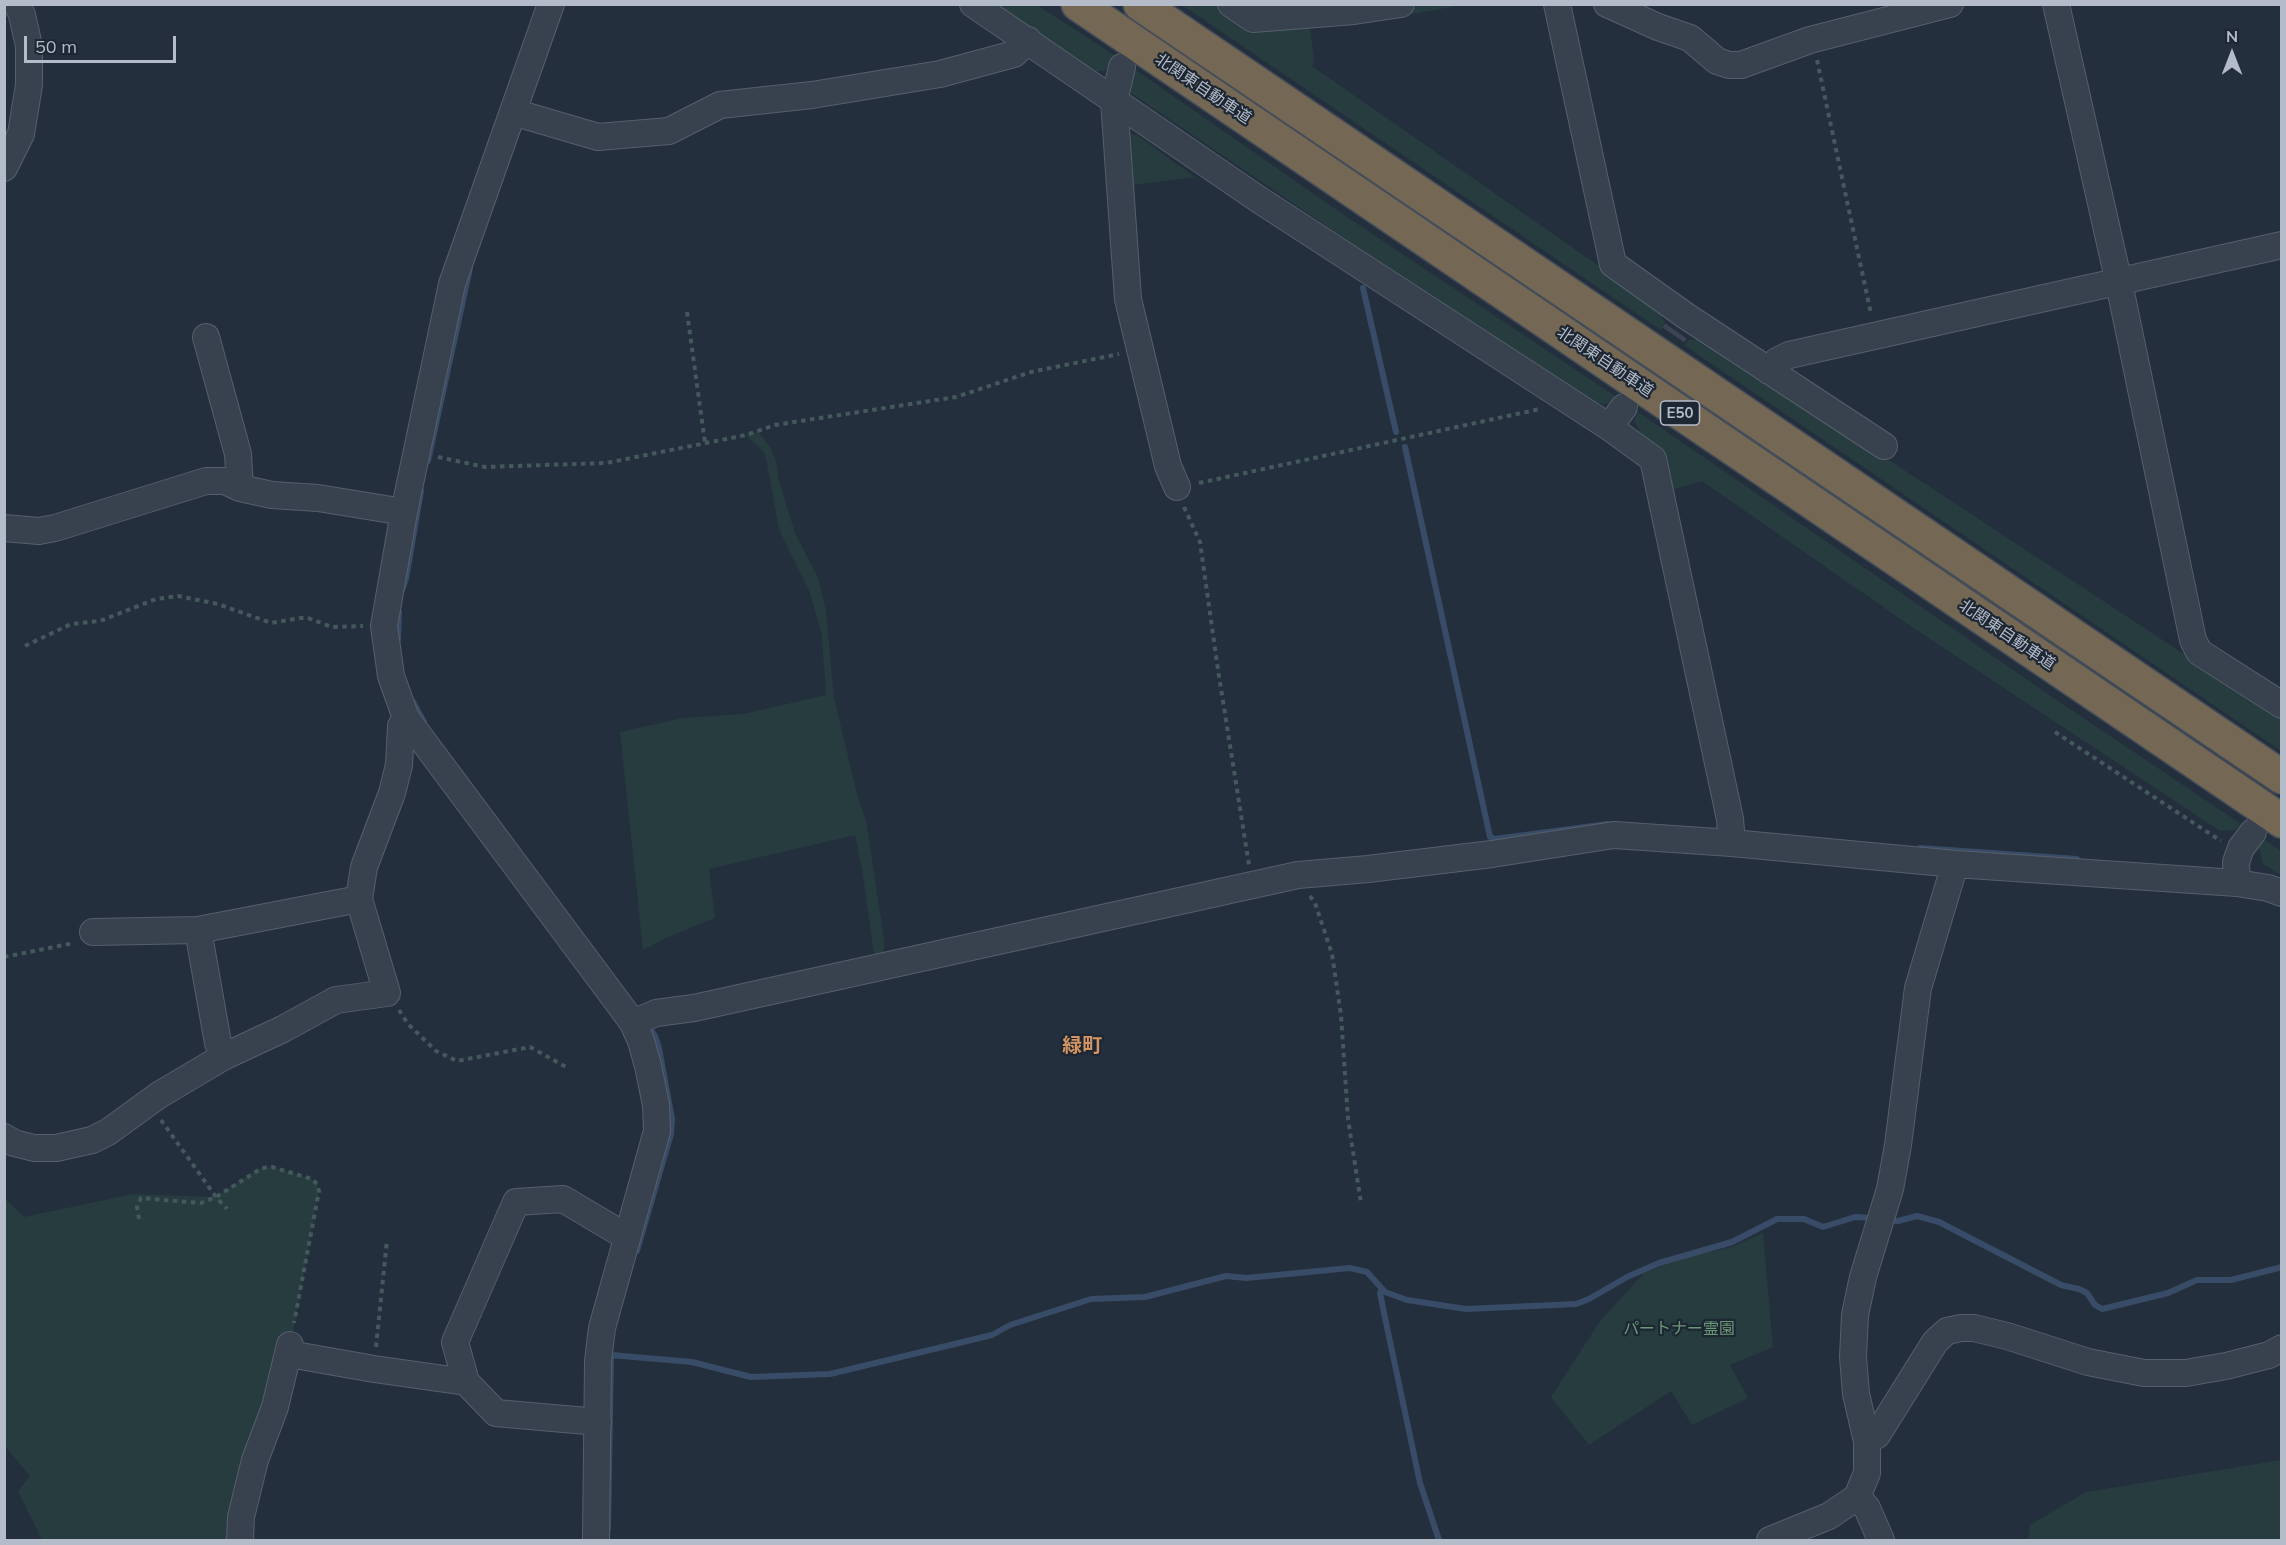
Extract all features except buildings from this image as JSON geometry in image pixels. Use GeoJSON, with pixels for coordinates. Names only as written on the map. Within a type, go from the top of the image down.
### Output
{"type":"FeatureCollection","features":[{"type":"Feature","properties":{"kind":"highway","name":"北関東自動車道"},"geometry":{"type":"LineString","coordinates":[[1078,4],[2258,835]]}},
{"type":"Feature","properties":{"kind":"highway","name":"北関東自動車道"},"geometry":{"type":"LineString","coordinates":[[1140,4],[2282,777]]}},
{"type":"Feature","properties":{"kind":"street"},"geometry":{"type":"LineString","coordinates":[[4,168],[21,134],[29,85],[29,46],[17,4]]}},
{"type":"Feature","properties":{"kind":"street"},"geometry":{"type":"LineString","coordinates":[[551,4],[452,284],[404,512],[384,626],[391,676],[406,718],[633,1023],[648,1066],[656,1105],[657,1131],[602,1328],[598,1361],[596,1540]]}},
{"type":"Feature","properties":{"kind":"street"},"geometry":{"type":"LineString","coordinates":[[973,4],[1258,199],[1557,393],[1617,417],[1653,459],[1656,468],[1730,819],[1732,843]]}},
{"type":"Feature","properties":{"kind":"street"},"geometry":{"type":"LineString","coordinates":[[1231,4],[1253,19],[1354,11],[1401,4]]}},
{"type":"Feature","properties":{"kind":"street"},"geometry":{"type":"LineString","coordinates":[[1557,4],[1613,264],[1681,324],[1769,371],[1884,446]]}},
{"type":"Feature","properties":{"kind":"street"},"geometry":{"type":"LineString","coordinates":[[1607,4],[1658,27],[1690,38],[1717,61],[1729,65],[1741,65],[1815,39],[1950,4]]}},
{"type":"Feature","properties":{"kind":"street"},"geometry":{"type":"LineString","coordinates":[[2056,4],[2119,283],[2193,640],[2199,652],[2282,705]]}},
{"type":"Feature","properties":{"kind":"street"},"geometry":{"type":"LineString","coordinates":[[513,112],[598,137],[669,131],[720,105],[812,94],[940,74],[1014,54],[1028,40]]}},
{"type":"Feature","properties":{"kind":"street"},"geometry":{"type":"LineString","coordinates":[[1122,67],[1114,101],[1126,285],[1168,466],[1177,487]]}},
{"type":"Feature","properties":{"kind":"street"},"geometry":{"type":"LineString","coordinates":[[1769,371],[1777,361],[1790,355],[2282,245]]}},
{"type":"Feature","properties":{"kind":"street"},"geometry":{"type":"LineString","coordinates":[[206,337],[238,454],[240,488]]}},
{"type":"Feature","properties":{"kind":"street"},"geometry":{"type":"LineString","coordinates":[[4,528],[39,531],[55,528],[206,481],[225,481],[240,488],[272,495],[318,498],[404,512]]}},
{"type":"Feature","properties":{"kind":"street"},"geometry":{"type":"LineString","coordinates":[[4,1137],[14,1143],[34,1148],[56,1149],[92,1140],[148,1102],[223,1057],[283,1029],[336,1000],[387,993],[359,899],[364,867],[392,793],[399,765],[401,726],[406,718]]}},
{"type":"Feature","properties":{"kind":"street"},"geometry":{"type":"LineString","coordinates":[[633,1023],[656,1013],[694,1008],[1298,875],[1492,854],[1614,835],[1732,843],[1955,864],[2237,884],[2268,888],[2282,893]]}},
{"type":"Feature","properties":{"kind":"street"},"geometry":{"type":"LineString","coordinates":[[2237,884],[2236,862],[2258,835]]}},
{"type":"Feature","properties":{"kind":"street"},"geometry":{"type":"LineString","coordinates":[[1770,1540],[1829,1516],[1857,1497],[1867,1473],[1867,1441],[1856,1394],[1853,1357],[1855,1315],[1863,1277],[1890,1189],[1898,1145],[1918,988],[1955,864]]}},
{"type":"Feature","properties":{"kind":"street"},"geometry":{"type":"LineString","coordinates":[[93,932],[198,930],[359,899]]}},
{"type":"Feature","properties":{"kind":"street"},"geometry":{"type":"LineString","coordinates":[[198,930],[218,1043],[223,1057]]}},
{"type":"Feature","properties":{"kind":"street"},"geometry":{"type":"LineString","coordinates":[[598,1422],[496,1413],[466,1382],[454,1342],[516,1202],[563,1199],[627,1237]]}},
{"type":"Feature","properties":{"kind":"street"},"geometry":{"type":"LineString","coordinates":[[1867,1441],[1877,1435],[1935,1342],[1947,1331],[1974,1328],[2088,1362],[2144,1374],[2186,1374],[2270,1355],[2282,1348]]}},
{"type":"Feature","properties":{"kind":"street"},"geometry":{"type":"LineString","coordinates":[[240,1540],[241,1517],[255,1460],[275,1407],[289,1349],[374,1369],[466,1382]]}},
{"type":"Feature","properties":{"kind":"street"},"geometry":{"type":"LineString","coordinates":[[1857,1497],[1867,1508],[1881,1540]]}},
{"type":"Feature","properties":{"kind":"path"},"geometry":{"type":"LineString","coordinates":[[1815,39],[1814,46],[1875,336]]}},
{"type":"Feature","properties":{"kind":"path"},"geometry":{"type":"LineString","coordinates":[[687,312],[705,443]]}},
{"type":"Feature","properties":{"kind":"path"},"geometry":{"type":"LineString","coordinates":[[417,449],[428,455],[485,468],[606,463],[758,432],[775,425],[956,396],[1030,372],[1140,350]]}},
{"type":"Feature","properties":{"kind":"path"},"geometry":{"type":"LineString","coordinates":[[1252,886],[1200,542],[1177,487],[1528,413],[1540,409],[1557,393]]}},
{"type":"Feature","properties":{"kind":"path"},"geometry":{"type":"LineString","coordinates":[[25,646],[71,624],[100,621],[156,599],[178,596],[218,604],[271,622],[308,618],[332,627],[384,626]]}},
{"type":"Feature","properties":{"kind":"path"},"geometry":{"type":"LineString","coordinates":[[2055,732],[2258,835]]}},
{"type":"Feature","properties":{"kind":"path"},"geometry":{"type":"LineString","coordinates":[[1298,875],[1304,890],[1316,903],[1332,954],[1341,1015],[1348,1119],[1361,1203]]}},
{"type":"Feature","properties":{"kind":"path"},"geometry":{"type":"LineString","coordinates":[[4,957],[82,941],[93,932]]}},
{"type":"Feature","properties":{"kind":"path"},"geometry":{"type":"LineString","coordinates":[[387,993],[408,1024],[436,1051],[457,1061],[530,1047],[566,1067]]}},
{"type":"Feature","properties":{"kind":"path"},"geometry":{"type":"LineString","coordinates":[[148,1102],[227,1209]]}},
{"type":"Feature","properties":{"kind":"path"},"geometry":{"type":"LineString","coordinates":[[139,1219],[137,1207],[141,1198],[201,1203],[216,1197],[262,1168],[272,1167],[312,1179],[319,1191],[289,1349]]}},
{"type":"Feature","properties":{"kind":"path"},"geometry":{"type":"LineString","coordinates":[[374,1369],[387,1240]]}},
{"type":"Feature","properties":{"kind":"green space"},"geometry":{"type":"Polygon","coordinates":[[[996,5],[1037,5],[1119,58],[1104,71],[1096,71],[996,5]]]}},
{"type":"Feature","properties":{"kind":"green space"},"geometry":{"type":"Polygon","coordinates":[[[1182,5],[1218,5],[1253,28],[1425,5],[1463,5],[1372,21],[1310,27],[1314,61],[1312,66],[1655,305],[1665,323],[1661,330],[1182,5]]]}},
{"type":"Feature","properties":{"kind":"green space"},"geometry":{"type":"Polygon","coordinates":[[[1133,68],[1344,215],[1615,396],[1610,403],[1594,402],[1353,244],[1131,93],[1127,75],[1133,68]]]}},
{"type":"Feature","properties":{"kind":"green space"},"geometry":{"type":"Polygon","coordinates":[[[1137,135],[1195,177],[1126,186],[1123,136],[1137,135]]]}},
{"type":"Feature","properties":{"kind":"green space"},"geometry":{"type":"Polygon","coordinates":[[[1705,339],[2187,656],[2281,714],[2281,751],[1684,345],[1689,340],[1705,339]]]}},
{"type":"Feature","properties":{"kind":"green space"},"geometry":{"type":"Polygon","coordinates":[[[1638,412],[2241,824],[2235,830],[2220,831],[1912,627],[1702,481],[1668,491],[1646,441],[1634,421],[1638,412]]]}},
{"type":"Feature","properties":{"kind":"green space"},"geometry":{"type":"Polygon","coordinates":[[[758,432],[770,447],[776,461],[779,481],[795,533],[818,578],[826,611],[834,698],[858,798],[866,820],[884,939],[884,960],[875,961],[855,835],[709,869],[715,918],[643,950],[620,732],[683,718],[743,714],[826,695],[822,635],[810,593],[779,529],[765,453],[746,435],[758,432]]]}},
{"type":"Feature","properties":{"kind":"green space"},"geometry":{"type":"Polygon","coordinates":[[[2263,839],[2281,851],[2281,875],[2263,864],[2259,847],[2263,839]]]}},
{"type":"Feature","properties":{"kind":"green space"},"geometry":{"type":"Polygon","coordinates":[[[272,1167],[312,1179],[319,1191],[289,1354],[240,1540],[42,1540],[18,1491],[30,1476],[5,1446],[4,1198],[24,1217],[133,1194],[216,1197],[247,1176],[262,1168],[272,1167]]]}},
{"type":"Feature","properties":{"kind":"green space","name":"パートナー霊園"},"geometry":{"type":"Polygon","coordinates":[[[1763,1233],[1773,1347],[1730,1365],[1748,1398],[1692,1425],[1671,1391],[1589,1445],[1551,1397],[1600,1321],[1644,1273],[1678,1259],[1732,1247],[1763,1233]]]}},
{"type":"Feature","properties":{"kind":"green space"},"geometry":{"type":"Polygon","coordinates":[[[2281,1460],[2281,1540],[2028,1540],[2030,1525],[2086,1492],[2281,1460]]]}},
{"type":"Feature","properties":{"kind":"waterway"},"geometry":{"type":"LineString","coordinates":[[428,461],[470,268]]}},
{"type":"Feature","properties":{"kind":"waterway"},"geometry":{"type":"LineString","coordinates":[[1363,288],[1396,432]]}},
{"type":"Feature","properties":{"kind":"waterway"},"geometry":{"type":"LineString","coordinates":[[1405,447],[1490,837],[1495,839],[1608,824]]}},
{"type":"Feature","properties":{"kind":"waterway"},"geometry":{"type":"LineString","coordinates":[[402,590],[406,579],[421,491]]}},
{"type":"Feature","properties":{"kind":"waterway"},"geometry":{"type":"LineString","coordinates":[[398,640],[399,612]]}},
{"type":"Feature","properties":{"kind":"waterway"},"geometry":{"type":"LineString","coordinates":[[413,702],[424,722]]}},
{"type":"Feature","properties":{"kind":"waterway"},"geometry":{"type":"LineString","coordinates":[[1920,848],[2077,859]]}},
{"type":"Feature","properties":{"kind":"waterway"},"geometry":{"type":"LineString","coordinates":[[637,1251],[671,1134],[672,1119],[659,1048],[655,1036],[647,1025]]}},
{"type":"Feature","properties":{"kind":"waterway"},"geometry":{"type":"LineString","coordinates":[[1888,1220],[1898,1221],[1917,1216],[1939,1222],[2061,1285],[2087,1293],[2095,1305],[2102,1309],[2168,1293],[2197,1280],[2231,1280],[2282,1267]]}},
{"type":"Feature","properties":{"kind":"waterway"},"geometry":{"type":"LineString","coordinates":[[611,1355],[692,1362],[751,1377],[830,1374],[992,1335],[1010,1325],[1091,1299],[1145,1297],[1226,1276],[1246,1278],[1350,1268],[1367,1272],[1385,1292],[1407,1300],[1466,1309],[1576,1304],[1659,1263],[1732,1242],[1777,1219],[1804,1219],[1823,1227],[1855,1217],[1875,1218]]}},
{"type":"Feature","properties":{"kind":"waterway"},"geometry":{"type":"LineString","coordinates":[[1382,1289],[1380,1293],[1420,1483],[1439,1540]]}},
{"type":"Feature","properties":{"kind":"waterway"},"geometry":{"type":"LineString","coordinates":[[608,1529],[611,1354]]}},
{"type":"Feature","properties":{"kind":"tunnel"},"geometry":{"type":"LineString","coordinates":[[1629,399],[1676,331]]}},
{"type":"Feature","properties":{"kind":"district","name":"緑町"},"geometry":{"type":"Point","coordinates":[1082,1046]}}]}
